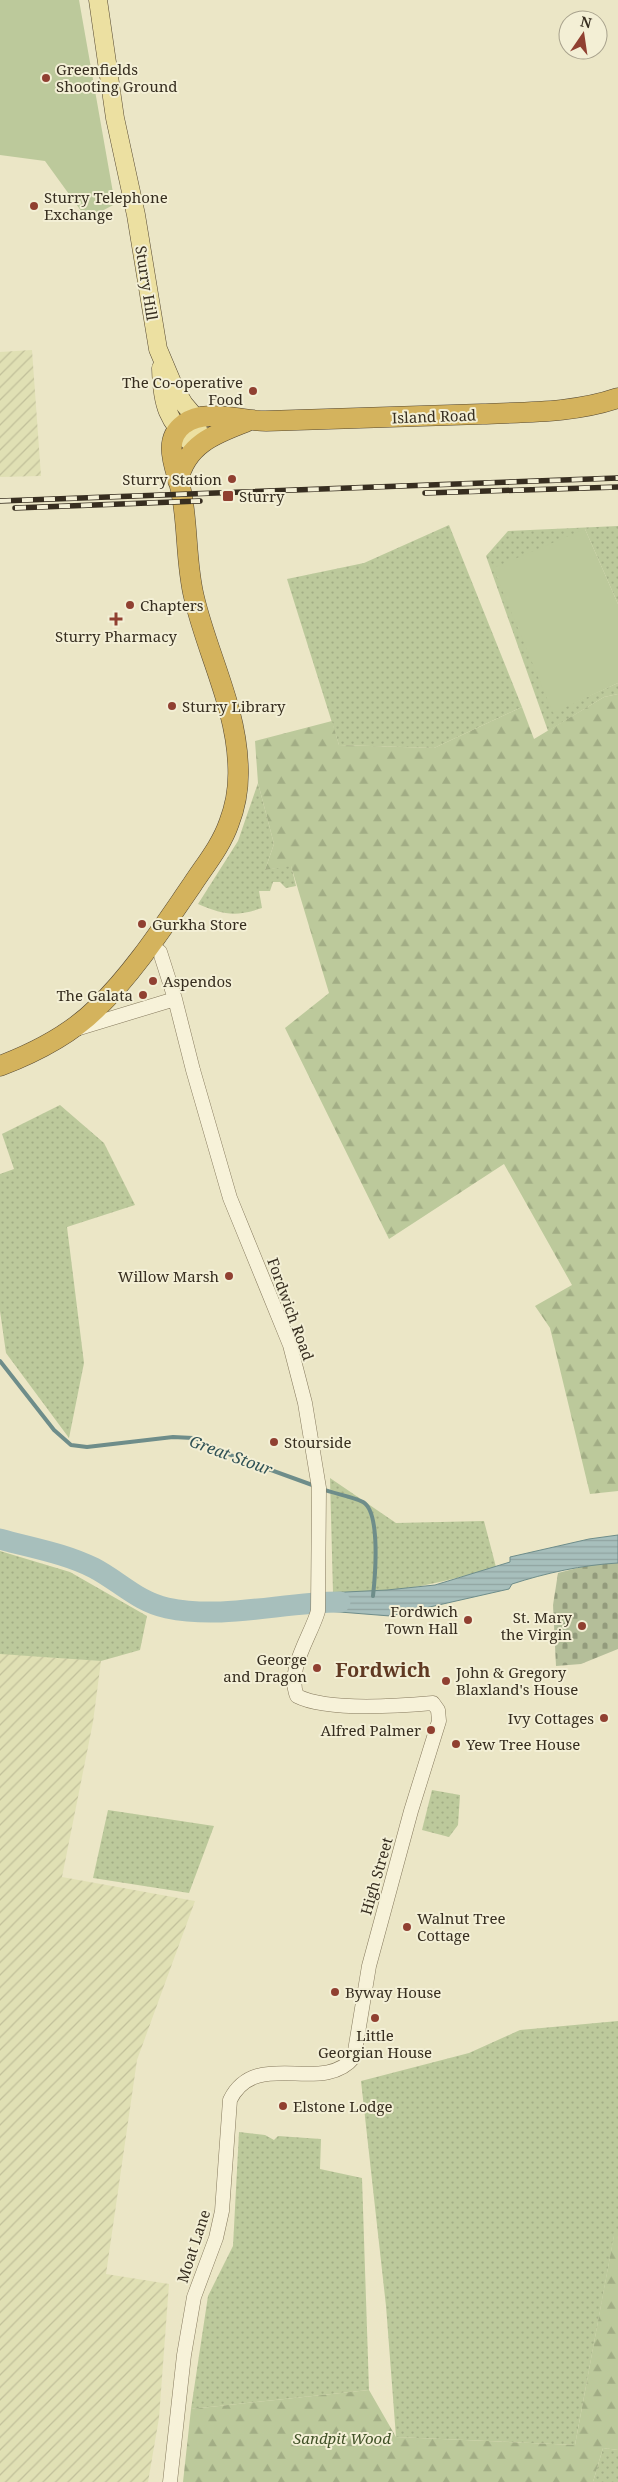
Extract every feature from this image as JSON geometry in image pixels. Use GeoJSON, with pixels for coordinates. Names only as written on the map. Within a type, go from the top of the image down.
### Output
{"type":"FeatureCollection","features":[{"type":"Feature","properties":{"kind":"highway","name":"Island Road"},"geometry":{"type":"LineString","coordinates":[[195,417],[232,418],[248,421],[523,412],[582,408],[618,398]]}},
{"type":"Feature","properties":{"kind":"highway"},"geometry":{"type":"LineString","coordinates":[[0,1066],[28,1054],[71,1030],[97,1009],[150,945],[220,843],[230,822],[237,796],[238,766],[235,736],[228,707],[193,594],[182,495],[172,462],[172,440],[177,430],[195,417]]}},
{"type":"Feature","properties":{"kind":"highway","name":"Island Road"},"geometry":{"type":"LineString","coordinates":[[198,445],[248,421]]}},
{"type":"Feature","properties":{"kind":"highway"},"geometry":{"type":"LineString","coordinates":[[178,481],[181,468],[198,445]]}},
{"type":"Feature","properties":{"kind":"main road","name":"Sturry Hill"},"geometry":{"type":"LineString","coordinates":[[98,0],[115,118],[136,216],[160,360],[162,389],[169,417],[177,430],[198,445]]}},
{"type":"Feature","properties":{"kind":"main road","name":"Sturry Hill"},"geometry":{"type":"LineString","coordinates":[[160,360],[184,404],[195,417],[198,445]]}},
{"type":"Feature","properties":{"kind":"street","name":"Fordwich Road"},"geometry":{"type":"LineString","coordinates":[[150,945],[160,952],[175,999],[193,1070],[230,1198],[290,1345],[308,1415],[319,1488],[318,1611],[314,1625],[300,1650],[294,1689],[297,1696],[306,1700],[336,1704],[399,1706],[433,1703],[436,1706]]}},
{"type":"Feature","properties":{"kind":"street"},"geometry":{"type":"LineString","coordinates":[[71,1030],[175,999]]}},
{"type":"Feature","properties":{"kind":"street","name":"High Street"},"geometry":{"type":"LineString","coordinates":[[354,2057],[368,1966],[411,1811],[434,1742],[439,1722],[436,1706]]}},
{"type":"Feature","properties":{"kind":"street","name":"Moat Lane"},"geometry":{"type":"LineString","coordinates":[[170,2482],[184,2354],[194,2297],[216,2238],[222,2211],[230,2100],[236,2087],[252,2076],[332,2072],[346,2067],[354,2057]]}},
{"type":"Feature","properties":{"kind":"green space","name":"Greenfields Shooting Ground"},"geometry":{"type":"Polygon","coordinates":[[[0,0],[79,0],[115,204],[87,219],[45,161],[0,155],[0,0]]]}},
{"type":"Feature","properties":{"kind":"green space"},"geometry":{"type":"Polygon","coordinates":[[[32,350],[41,476],[0,477],[0,352],[32,350]]]}},
{"type":"Feature","properties":{"kind":"green space"},"geometry":{"type":"Polygon","coordinates":[[[449,525],[522,707],[434,748],[339,745],[287,579],[364,563],[449,525]]]}},
{"type":"Feature","properties":{"kind":"green space"},"geometry":{"type":"Polygon","coordinates":[[[618,526],[618,604],[585,529],[553,712],[618,683],[618,694],[604,697],[548,731],[486,556],[508,531],[618,526]]]}},
{"type":"Feature","properties":{"kind":"green space"},"geometry":{"type":"Polygon","coordinates":[[[585,529],[618,604],[618,683],[553,713],[493,568],[585,529]]]}},
{"type":"Feature","properties":{"kind":"green space"},"geometry":{"type":"Polygon","coordinates":[[[618,694],[618,1491],[590,1494],[550,1328],[535,1306],[572,1285],[504,1164],[389,1239],[285,1028],[329,993],[291,866],[265,870],[274,844],[258,783],[255,741],[332,721],[339,745],[434,748],[522,707],[534,739],[604,697],[618,694]]]}},
{"type":"Feature","properties":{"kind":"green space"},"geometry":{"type":"Polygon","coordinates":[[[258,783],[274,844],[265,870],[291,865],[296,886],[286,888],[280,882],[273,882],[270,891],[259,891],[262,908],[244,913],[230,914],[215,911],[198,904],[238,841],[258,783]]]}},
{"type":"Feature","properties":{"kind":"green space"},"geometry":{"type":"Polygon","coordinates":[[[60,1105],[104,1143],[135,1205],[67,1227],[84,1363],[69,1438],[6,1353],[0,1311],[0,1174],[14,1169],[2,1134],[60,1105]]]}},
{"type":"Feature","properties":{"kind":"green space"},"geometry":{"type":"Polygon","coordinates":[[[330,1478],[396,1523],[484,1521],[496,1567],[416,1587],[375,1592],[333,1593],[330,1478]]]}},
{"type":"Feature","properties":{"kind":"green space"},"geometry":{"type":"Polygon","coordinates":[[[0,1551],[70,1572],[147,1616],[140,1650],[101,1661],[0,1654],[0,1551]]]}},
{"type":"Feature","properties":{"kind":"green space"},"geometry":{"type":"Polygon","coordinates":[[[618,1563],[618,1649],[581,1664],[556,1666],[553,1605],[558,1573],[593,1564],[618,1563]]]}},
{"type":"Feature","properties":{"kind":"green space"},"geometry":{"type":"Polygon","coordinates":[[[0,1653],[101,1661],[93,1722],[62,1877],[195,1901],[137,2060],[106,2274],[169,2284],[159,2418],[148,2482],[0,2482],[0,1653]]]}},
{"type":"Feature","properties":{"kind":"green space"},"geometry":{"type":"Polygon","coordinates":[[[432,1790],[460,1795],[458,1825],[449,1837],[422,1830],[432,1790]]]}},
{"type":"Feature","properties":{"kind":"green space"},"geometry":{"type":"Polygon","coordinates":[[[108,1810],[214,1826],[189,1893],[93,1878],[108,1810]]]}},
{"type":"Feature","properties":{"kind":"green space"},"geometry":{"type":"Polygon","coordinates":[[[618,2021],[618,2236],[614,2236],[575,2445],[396,2437],[386,2306],[361,2081],[469,2053],[520,2030],[618,2021]]]}},
{"type":"Feature","properties":{"kind":"green space"},"geometry":{"type":"Polygon","coordinates":[[[239,2132],[265,2135],[274,2140],[278,2136],[321,2139],[320,2169],[362,2178],[369,2390],[191,2409],[208,2296],[233,2246],[239,2132]]]}},
{"type":"Feature","properties":{"kind":"green space","name":"Sandpit Wood"},"geometry":{"type":"Polygon","coordinates":[[[614,2235],[618,2236],[618,2450],[603,2448],[593,2482],[183,2482],[191,2409],[369,2390],[396,2437],[575,2445],[614,2235]]]}},
{"type":"Feature","properties":{"kind":"green space"},"geometry":{"type":"Polygon","coordinates":[[[603,2448],[618,2450],[618,2482],[593,2482],[603,2448]]]}},
{"type":"Feature","properties":{"kind":"water"},"geometry":{"type":"Polygon","coordinates":[[[618,1535],[618,1563],[551,1573],[512,1584],[509,1589],[390,1616],[327,1611],[320,1607],[325,1593],[387,1590],[435,1585],[510,1562],[510,1557],[589,1539],[618,1535]]]}},
{"type":"Feature","properties":{"kind":"waterway","name":"Great Stour"},"geometry":{"type":"LineString","coordinates":[[0,1361],[54,1430],[71,1445],[87,1447],[173,1437],[193,1438],[235,1457],[315,1486]]}},
{"type":"Feature","properties":{"kind":"waterway","name":"Great Stour"},"geometry":{"type":"LineString","coordinates":[[322,1489],[363,1502],[369,1508],[375,1531],[376,1546],[373,1596]]}},
{"type":"Feature","properties":{"kind":"waterway","name":"Great Stour"},"geometry":{"type":"LineString","coordinates":[[0,1539],[83,1563],[103,1573],[147,1601],[167,1608],[210,1612],[340,1602]]}},
{"type":"Feature","properties":{"kind":"railway"},"geometry":{"type":"LineString","coordinates":[[0,501],[618,478]]}},
{"type":"Feature","properties":{"kind":"railway"},"geometry":{"type":"LineString","coordinates":[[425,493],[618,487]]}},
{"type":"Feature","properties":{"kind":"railway"},"geometry":{"type":"LineString","coordinates":[[15,508],[200,501]]}},
{"type":"Feature","properties":{"kind":"place","name":"Greenfields Shooting Ground"},"geometry":{"type":"Point","coordinates":[46,78]}},
{"type":"Feature","properties":{"kind":"place","name":"Sturry Telephone Exchange"},"geometry":{"type":"Point","coordinates":[34,206]}},
{"type":"Feature","properties":{"kind":"place","name":"The Co-operative Food"},"geometry":{"type":"Point","coordinates":[253,391]}},
{"type":"Feature","properties":{"kind":"place","name":"Sturry Station"},"geometry":{"type":"Point","coordinates":[232,479]}},
{"type":"Feature","properties":{"kind":"place","name":"Sturry"},"geometry":{"type":"Point","coordinates":[228,496]}},
{"type":"Feature","properties":{"kind":"place","name":"Chapters"},"geometry":{"type":"Point","coordinates":[130,605]}},
{"type":"Feature","properties":{"kind":"place","name":"Sturry Pharmacy"},"geometry":{"type":"Point","coordinates":[116,619]}},
{"type":"Feature","properties":{"kind":"place","name":"Sturry Library"},"geometry":{"type":"Point","coordinates":[172,706]}},
{"type":"Feature","properties":{"kind":"place","name":"Gurkha Store"},"geometry":{"type":"Point","coordinates":[142,924]}},
{"type":"Feature","properties":{"kind":"place","name":"Aspendos"},"geometry":{"type":"Point","coordinates":[153,981]}},
{"type":"Feature","properties":{"kind":"place","name":"The Galata"},"geometry":{"type":"Point","coordinates":[143,995]}},
{"type":"Feature","properties":{"kind":"place","name":"Willow Marsh"},"geometry":{"type":"Point","coordinates":[229,1276]}},
{"type":"Feature","properties":{"kind":"place","name":"Stourside"},"geometry":{"type":"Point","coordinates":[274,1442]}},
{"type":"Feature","properties":{"kind":"place","name":"Fordwich Town Hall"},"geometry":{"type":"Point","coordinates":[468,1620]}},
{"type":"Feature","properties":{"kind":"place","name":"St. Mary the Virgin"},"geometry":{"type":"Point","coordinates":[582,1626]}},
{"type":"Feature","properties":{"kind":"place","name":"George and Dragon"},"geometry":{"type":"Point","coordinates":[317,1668]}},
{"type":"Feature","properties":{"kind":"place","name":"John & Gregory Blaxland's House"},"geometry":{"type":"Point","coordinates":[446,1681]}},
{"type":"Feature","properties":{"kind":"place","name":"Ivy Cottages"},"geometry":{"type":"Point","coordinates":[604,1718]}},
{"type":"Feature","properties":{"kind":"place","name":"Alfred Palmer"},"geometry":{"type":"Point","coordinates":[431,1730]}},
{"type":"Feature","properties":{"kind":"place","name":"Yew Tree House"},"geometry":{"type":"Point","coordinates":[456,1744]}},
{"type":"Feature","properties":{"kind":"place","name":"Walnut Tree Cottage"},"geometry":{"type":"Point","coordinates":[407,1927]}},
{"type":"Feature","properties":{"kind":"place","name":"Byway House"},"geometry":{"type":"Point","coordinates":[335,1992]}},
{"type":"Feature","properties":{"kind":"place","name":"Little Georgian House"},"geometry":{"type":"Point","coordinates":[375,2018]}},
{"type":"Feature","properties":{"kind":"place","name":"Elstone Lodge"},"geometry":{"type":"Point","coordinates":[283,2106]}},
{"type":"Feature","properties":{"kind":"district","name":"Fordwich"},"geometry":{"type":"Point","coordinates":[383,1669]}}]}
